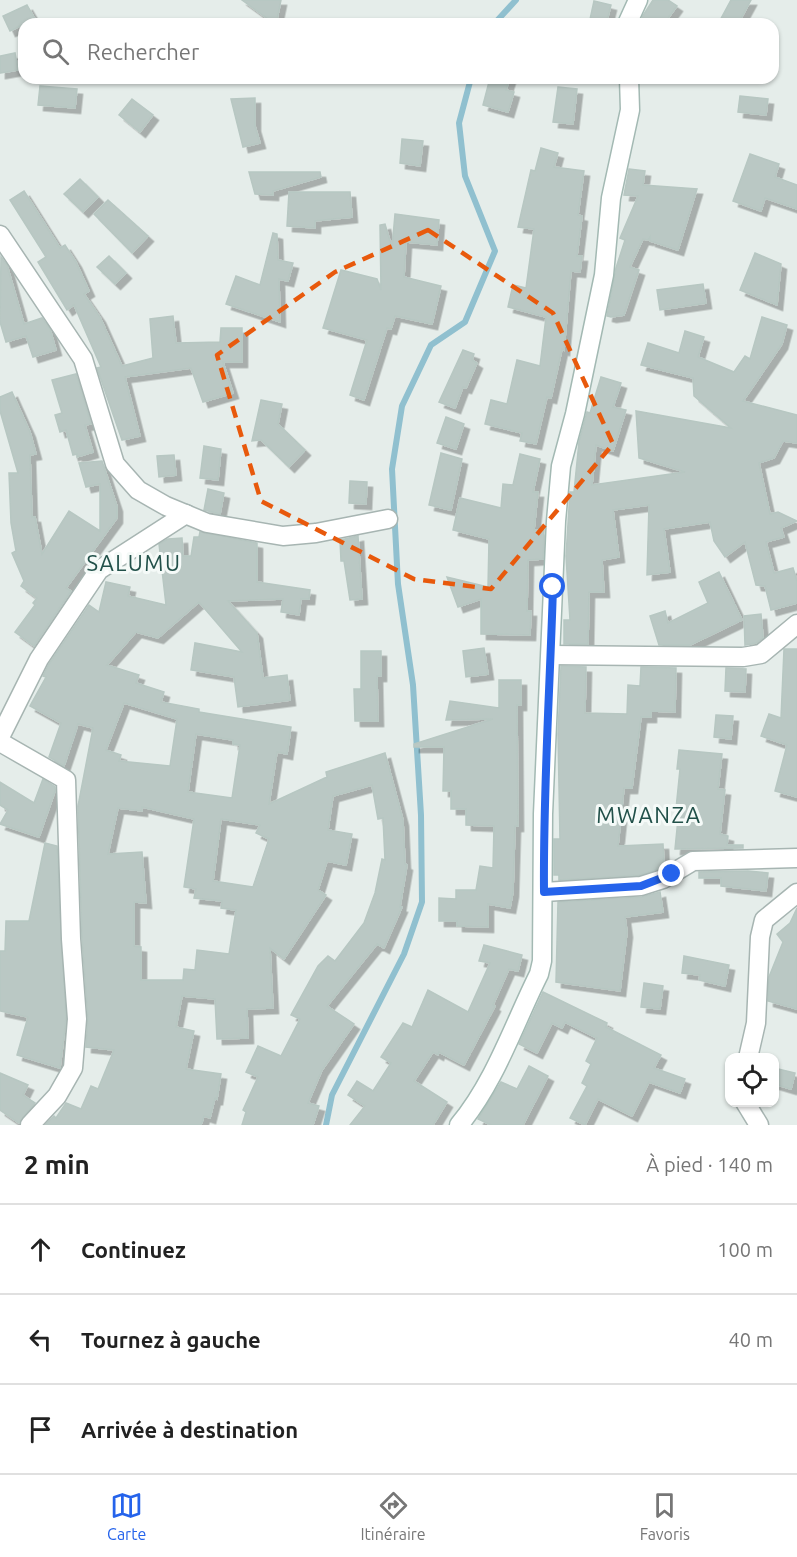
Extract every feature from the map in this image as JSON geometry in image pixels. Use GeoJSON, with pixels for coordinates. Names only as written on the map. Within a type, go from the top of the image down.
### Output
{"type":"FeatureCollection","features":[{"type":"Feature","properties":{"kind":"street"},"geometry":{"type":"LineString","coordinates":[[630,18],[638,0]]}},
{"type":"Feature","properties":{"kind":"street"},"geometry":{"type":"LineString","coordinates":[[459,1125],[471,1111],[492,1072],[539,974],[544,932],[543,814],[561,466],[575,414],[604,275],[611,198],[630,110],[629,84]]}},
{"type":"Feature","properties":{"kind":"street"},"geometry":{"type":"LineString","coordinates":[[0,235],[13,258],[84,359],[115,464],[138,490],[207,523],[283,536],[316,533],[388,519]]}},
{"type":"Feature","properties":{"kind":"street"},"geometry":{"type":"LineString","coordinates":[[0,737],[39,658],[99,570],[134,545],[186,514]]}},
{"type":"Feature","properties":{"kind":"street"},"geometry":{"type":"LineString","coordinates":[[551,655],[743,657],[761,654],[797,624]]}},
{"type":"Feature","properties":{"kind":"street"},"geometry":{"type":"LineString","coordinates":[[0,742],[66,780],[71,939],[77,1019],[73,1068],[57,1096],[30,1125]]}},
{"type":"Feature","properties":{"kind":"street"},"geometry":{"type":"LineString","coordinates":[[544,892],[641,886],[663,879],[693,861],[797,858]]}},
{"type":"Feature","properties":{"kind":"street"},"geometry":{"type":"LineString","coordinates":[[749,1053],[756,1023],[760,937],[764,920],[797,893]]}},
{"type":"Feature","properties":{"kind":"street"},"geometry":{"type":"LineString","coordinates":[[749,1107],[759,1125]]}},
{"type":"Feature","properties":{"kind":"highlighted area"},"geometry":{"type":"Polygon","coordinates":[[[428,230],[553,313],[613,444],[491,589],[414,579],[261,501],[217,355],[335,272],[428,230]]]}},
{"type":"Feature","properties":{"kind":"building"},"geometry":{"type":"Polygon","coordinates":[[[242,0],[281,0],[277,18],[267,18],[242,0]]]}},
{"type":"Feature","properties":{"kind":"building"},"geometry":{"type":"Polygon","coordinates":[[[653,0],[668,0],[677,6],[668,18],[642,17],[653,0]]]}},
{"type":"Feature","properties":{"kind":"building"},"geometry":{"type":"Polygon","coordinates":[[[731,0],[751,0],[741,18],[721,18],[731,0]]]}},
{"type":"Feature","properties":{"kind":"building"},"geometry":{"type":"Polygon","coordinates":[[[594,1],[611,5],[608,18],[590,18],[594,1]]]}},
{"type":"Feature","properties":{"kind":"building"},"geometry":{"type":"Polygon","coordinates":[[[27,5],[34,18],[18,18],[18,27],[10,31],[3,16],[27,5]]]}},
{"type":"Feature","properties":{"kind":"building"},"geometry":{"type":"Polygon","coordinates":[[[15,53],[18,70],[0,73],[0,56],[15,53]]]}},
{"type":"Feature","properties":{"kind":"building"},"geometry":{"type":"Polygon","coordinates":[[[488,84],[508,84],[506,90],[514,92],[508,112],[483,105],[488,84]]]}},
{"type":"Feature","properties":{"kind":"building"},"geometry":{"type":"Polygon","coordinates":[[[40,86],[77,89],[75,108],[38,105],[40,86]]]}},
{"type":"Feature","properties":{"kind":"building"},"geometry":{"type":"Polygon","coordinates":[[[558,87],[577,89],[573,124],[553,122],[558,87]]]}},
{"type":"Feature","properties":{"kind":"building"},"geometry":{"type":"Polygon","coordinates":[[[740,96],[768,99],[766,115],[738,112],[740,96]]]}},
{"type":"Feature","properties":{"kind":"building"},"geometry":{"type":"Polygon","coordinates":[[[255,98],[255,126],[260,143],[243,147],[231,99],[255,98]]]}},
{"type":"Feature","properties":{"kind":"building"},"geometry":{"type":"Polygon","coordinates":[[[132,99],[153,115],[140,132],[119,115],[132,99]]]}},
{"type":"Feature","properties":{"kind":"building"},"geometry":{"type":"Polygon","coordinates":[[[402,139],[423,141],[420,166],[400,163],[402,139]]]}},
{"type":"Feature","properties":{"kind":"building"},"geometry":{"type":"Polygon","coordinates":[[[541,148],[558,153],[554,167],[584,171],[578,215],[582,216],[577,256],[582,256],[580,272],[571,271],[564,350],[562,349],[551,398],[547,397],[536,444],[520,441],[522,433],[485,424],[491,400],[507,404],[517,360],[540,366],[546,317],[508,307],[513,285],[526,288],[534,229],[518,227],[531,170],[535,171],[541,148]]]}},
{"type":"Feature","properties":{"kind":"building"},"geometry":{"type":"Polygon","coordinates":[[[750,154],[779,164],[775,177],[797,185],[797,209],[765,198],[761,211],[733,201],[750,154]]]}},
{"type":"Feature","properties":{"kind":"building"},"geometry":{"type":"Polygon","coordinates":[[[629,169],[645,171],[643,185],[697,189],[678,250],[650,241],[650,237],[648,240],[643,239],[630,267],[639,270],[624,315],[611,317],[607,316],[616,268],[625,240],[620,238],[638,196],[624,195],[629,169]]]}},
{"type":"Feature","properties":{"kind":"building"},"geometry":{"type":"Polygon","coordinates":[[[249,172],[320,172],[321,177],[273,191],[273,195],[255,194],[249,172]]]}},
{"type":"Feature","properties":{"kind":"building"},"geometry":{"type":"Polygon","coordinates":[[[80,179],[98,197],[83,212],[64,194],[80,179]]]}},
{"type":"Feature","properties":{"kind":"building"},"geometry":{"type":"Polygon","coordinates":[[[24,191],[60,248],[65,245],[76,262],[89,291],[84,294],[100,317],[122,366],[153,358],[150,319],[173,316],[176,343],[220,342],[221,328],[242,328],[242,362],[223,362],[233,393],[203,402],[191,368],[125,377],[140,436],[122,440],[97,368],[101,367],[74,305],[67,310],[38,262],[46,257],[10,200],[24,191]]]}},
{"type":"Feature","properties":{"kind":"building"},"geometry":{"type":"Polygon","coordinates":[[[289,192],[350,192],[352,217],[315,221],[315,228],[287,226],[289,192]]]}},
{"type":"Feature","properties":{"kind":"building"},"geometry":{"type":"Polygon","coordinates":[[[108,200],[148,236],[132,253],[94,214],[108,200]]]}},
{"type":"Feature","properties":{"kind":"building"},"geometry":{"type":"Polygon","coordinates":[[[395,214],[439,220],[437,245],[406,242],[404,277],[441,286],[432,324],[395,316],[391,329],[387,328],[364,400],[350,395],[367,340],[323,328],[341,270],[377,279],[381,290],[380,225],[385,224],[392,248],[395,214]]]}},
{"type":"Feature","properties":{"kind":"building"},"geometry":{"type":"Polygon","coordinates":[[[273,233],[277,234],[278,260],[293,263],[288,281],[279,279],[280,322],[226,304],[236,276],[260,285],[273,233]]]}},
{"type":"Feature","properties":{"kind":"building"},"geometry":{"type":"Polygon","coordinates":[[[755,253],[781,264],[777,305],[740,290],[755,253]]]}},
{"type":"Feature","properties":{"kind":"building"},"geometry":{"type":"Polygon","coordinates":[[[109,256],[126,273],[115,284],[97,267],[109,256]]]}},
{"type":"Feature","properties":{"kind":"building"},"geometry":{"type":"Polygon","coordinates":[[[1,257],[7,265],[24,324],[42,318],[50,329],[56,350],[33,357],[26,336],[6,342],[0,322],[1,257]]]}},
{"type":"Feature","properties":{"kind":"building"},"geometry":{"type":"Polygon","coordinates":[[[703,284],[706,303],[660,310],[657,290],[703,284]]]}},
{"type":"Feature","properties":{"kind":"building"},"geometry":{"type":"Polygon","coordinates":[[[762,317],[787,325],[782,344],[743,401],[797,415],[797,443],[783,441],[774,458],[759,463],[770,514],[778,512],[797,521],[781,528],[784,537],[766,542],[774,573],[793,568],[797,581],[797,603],[771,610],[765,586],[756,585],[745,542],[725,557],[714,541],[710,522],[664,529],[670,572],[647,575],[649,505],[613,510],[619,557],[602,560],[604,592],[589,592],[588,644],[564,644],[564,620],[570,620],[566,556],[570,492],[574,492],[579,442],[587,412],[590,413],[601,377],[621,383],[613,407],[626,410],[613,451],[596,445],[592,485],[685,472],[639,458],[636,411],[731,428],[694,396],[693,378],[641,365],[648,343],[679,353],[685,331],[704,337],[698,357],[734,372],[745,356],[750,359],[762,317]]]}},
{"type":"Feature","properties":{"kind":"building"},"geometry":{"type":"Polygon","coordinates":[[[463,350],[474,354],[472,360],[477,363],[466,388],[463,387],[455,408],[439,402],[463,350]]]}},
{"type":"Feature","properties":{"kind":"building"},"geometry":{"type":"Polygon","coordinates":[[[76,374],[91,424],[85,425],[93,452],[77,457],[77,454],[73,455],[66,430],[60,432],[55,415],[62,413],[52,380],[76,374]]]}},
{"type":"Feature","properties":{"kind":"building"},"geometry":{"type":"Polygon","coordinates":[[[12,392],[30,432],[36,454],[30,455],[32,517],[35,517],[42,554],[69,511],[100,531],[100,484],[86,487],[79,463],[102,461],[117,506],[117,518],[66,588],[71,591],[34,646],[15,632],[35,605],[33,603],[37,598],[21,586],[24,581],[12,553],[16,551],[11,523],[9,473],[18,473],[0,411],[0,397],[12,392]]]}},
{"type":"Feature","properties":{"kind":"building"},"geometry":{"type":"Polygon","coordinates":[[[261,400],[282,404],[278,424],[305,450],[289,467],[261,440],[252,441],[261,400]]]}},
{"type":"Feature","properties":{"kind":"building"},"geometry":{"type":"Polygon","coordinates":[[[446,417],[464,424],[456,449],[437,443],[446,417]]]}},
{"type":"Feature","properties":{"kind":"building"},"geometry":{"type":"Polygon","coordinates":[[[204,446],[221,449],[218,480],[200,478],[204,446]]]}},
{"type":"Feature","properties":{"kind":"building"},"geometry":{"type":"Polygon","coordinates":[[[441,453],[462,459],[451,510],[429,505],[441,453]]]}},
{"type":"Feature","properties":{"kind":"building"},"geometry":{"type":"Polygon","coordinates":[[[520,454],[540,459],[533,492],[538,492],[534,530],[544,530],[543,559],[528,560],[527,611],[531,611],[530,635],[481,634],[481,599],[458,607],[447,577],[488,587],[489,539],[453,530],[460,498],[501,508],[503,484],[513,485],[520,454]]]}},
{"type":"Feature","properties":{"kind":"building"},"geometry":{"type":"Polygon","coordinates":[[[174,455],[176,475],[159,477],[157,456],[174,455]]]}},
{"type":"Feature","properties":{"kind":"building"},"geometry":{"type":"Polygon","coordinates":[[[350,481],[367,482],[366,504],[349,503],[350,481]]]}},
{"type":"Feature","properties":{"kind":"building"},"geometry":{"type":"Polygon","coordinates":[[[208,489],[224,493],[220,514],[204,510],[208,489]]]}},
{"type":"Feature","properties":{"kind":"building"},"geometry":{"type":"Polygon","coordinates":[[[200,532],[257,543],[257,582],[310,590],[309,599],[301,599],[299,615],[281,612],[283,599],[228,601],[257,633],[263,678],[287,675],[290,700],[238,707],[234,677],[191,670],[195,643],[242,652],[199,602],[158,638],[136,632],[107,665],[139,675],[136,683],[164,692],[161,702],[199,709],[199,712],[291,727],[287,754],[277,752],[269,804],[327,777],[326,772],[385,753],[403,820],[405,864],[407,865],[400,907],[402,907],[384,948],[377,944],[327,1006],[354,1024],[322,1070],[308,1103],[319,1106],[313,1125],[242,1125],[246,1112],[243,1110],[258,1077],[246,1072],[258,1046],[281,1056],[300,1019],[291,1015],[318,966],[328,956],[335,961],[364,923],[375,893],[382,859],[385,860],[383,818],[378,819],[372,785],[333,796],[328,830],[352,834],[346,865],[327,861],[318,890],[326,895],[284,959],[270,948],[273,1008],[247,1009],[248,1038],[217,1039],[215,999],[182,996],[176,1027],[194,1031],[186,1069],[221,1074],[217,1099],[215,1098],[210,1118],[204,1116],[201,1125],[45,1125],[54,1116],[56,1118],[66,1103],[81,1109],[91,1086],[98,1089],[114,1050],[86,1047],[88,1018],[82,938],[78,806],[93,728],[78,724],[64,766],[49,757],[61,723],[30,706],[46,677],[43,676],[49,664],[89,605],[99,612],[106,582],[130,587],[128,596],[166,605],[159,544],[168,539],[182,538],[183,556],[191,556],[194,537],[199,537],[200,532]],[[124,703],[106,750],[121,755],[119,761],[170,766],[177,719],[124,703]],[[196,734],[188,792],[232,798],[240,745],[233,744],[233,740],[196,734]],[[142,807],[142,811],[118,808],[108,854],[142,852],[146,903],[134,902],[134,946],[141,947],[141,980],[183,980],[184,969],[195,970],[197,950],[229,954],[236,910],[221,908],[222,901],[194,898],[196,889],[184,887],[194,819],[142,807]],[[221,819],[213,881],[253,887],[269,839],[256,833],[260,825],[221,819]]]}},
{"type":"Feature","properties":{"kind":"building"},"geometry":{"type":"Polygon","coordinates":[[[358,536],[362,599],[350,600],[344,561],[341,561],[340,540],[358,536]]]}},
{"type":"Feature","properties":{"kind":"building"},"geometry":{"type":"Polygon","coordinates":[[[719,572],[742,620],[690,645],[659,645],[650,616],[665,611],[668,623],[708,603],[699,582],[719,572]]]}},
{"type":"Feature","properties":{"kind":"building"},"geometry":{"type":"Polygon","coordinates":[[[761,614],[763,638],[756,643],[745,645],[744,616],[761,614]]]}},
{"type":"Feature","properties":{"kind":"building"},"geometry":{"type":"Polygon","coordinates":[[[484,648],[488,674],[466,677],[463,651],[484,648]]]}},
{"type":"Feature","properties":{"kind":"building"},"geometry":{"type":"Polygon","coordinates":[[[784,649],[797,649],[797,797],[775,791],[787,745],[761,736],[769,714],[781,718],[784,649]]]}},
{"type":"Feature","properties":{"kind":"building"},"geometry":{"type":"Polygon","coordinates":[[[361,651],[381,651],[381,676],[377,676],[378,721],[355,721],[354,689],[361,689],[361,651]]]}},
{"type":"Feature","properties":{"kind":"building"},"geometry":{"type":"Polygon","coordinates":[[[561,666],[586,667],[585,713],[627,714],[628,685],[640,686],[641,667],[676,668],[675,712],[651,711],[651,717],[641,717],[632,788],[624,788],[618,846],[663,844],[664,865],[658,869],[639,875],[559,880],[559,875],[554,875],[554,839],[560,839],[558,734],[561,666]]]}},
{"type":"Feature","properties":{"kind":"building"},"geometry":{"type":"Polygon","coordinates":[[[726,668],[746,669],[745,692],[725,691],[726,668]]]}},
{"type":"Feature","properties":{"kind":"building"},"geometry":{"type":"Polygon","coordinates":[[[499,680],[521,680],[521,705],[517,705],[518,826],[515,826],[513,892],[510,908],[488,904],[488,927],[457,926],[457,921],[439,921],[439,898],[456,899],[456,890],[476,890],[480,866],[493,868],[494,826],[466,825],[466,809],[451,809],[451,791],[443,791],[444,747],[414,747],[414,744],[493,719],[446,720],[450,701],[499,708],[499,680]]]}},
{"type":"Feature","properties":{"kind":"building"},"geometry":{"type":"Polygon","coordinates":[[[716,715],[733,716],[731,739],[714,737],[716,715]]]}},
{"type":"Feature","properties":{"kind":"building"},"geometry":{"type":"Polygon","coordinates":[[[679,750],[722,754],[718,789],[725,790],[720,834],[728,836],[727,845],[743,845],[743,848],[675,849],[679,809],[676,809],[680,769],[677,769],[679,750]]]}},
{"type":"Feature","properties":{"kind":"building"},"geometry":{"type":"Polygon","coordinates":[[[43,779],[55,787],[55,791],[39,837],[0,824],[8,810],[0,805],[0,782],[34,803],[43,779]]]}},
{"type":"Feature","properties":{"kind":"building"},"geometry":{"type":"Polygon","coordinates":[[[45,843],[57,846],[66,1019],[60,1068],[17,1055],[28,1017],[0,1011],[0,951],[5,951],[6,921],[29,921],[45,843]]]}},
{"type":"Feature","properties":{"kind":"building"},"geometry":{"type":"Polygon","coordinates":[[[699,872],[768,873],[766,891],[721,886],[721,878],[699,878],[699,872]]]}},
{"type":"Feature","properties":{"kind":"building"},"geometry":{"type":"Polygon","coordinates":[[[660,892],[663,912],[625,917],[627,932],[620,991],[556,982],[558,902],[642,897],[660,892]]]}},
{"type":"Feature","properties":{"kind":"building"},"geometry":{"type":"Polygon","coordinates":[[[797,908],[797,1009],[768,1001],[769,977],[783,942],[777,934],[790,923],[797,908]]]}},
{"type":"Feature","properties":{"kind":"building"},"geometry":{"type":"Polygon","coordinates":[[[484,945],[522,955],[518,971],[509,969],[493,1005],[495,1006],[464,1065],[439,1052],[438,1055],[433,1052],[414,1081],[447,1102],[433,1125],[350,1125],[365,1106],[348,1095],[357,1081],[373,1091],[391,1063],[381,1057],[403,1023],[412,1027],[428,990],[468,1012],[490,963],[479,961],[484,945]]]}},
{"type":"Feature","properties":{"kind":"building"},"geometry":{"type":"Polygon","coordinates":[[[684,956],[729,965],[725,986],[699,980],[700,975],[682,973],[684,956]]]}},
{"type":"Feature","properties":{"kind":"building"},"geometry":{"type":"Polygon","coordinates":[[[644,983],[663,986],[660,1009],[641,1007],[644,983]]]}},
{"type":"Feature","properties":{"kind":"building"},"geometry":{"type":"Polygon","coordinates":[[[543,992],[607,1023],[606,1027],[661,1055],[654,1068],[685,1079],[680,1093],[649,1082],[632,1116],[598,1099],[585,1125],[570,1118],[587,1086],[582,1083],[591,1064],[586,1061],[597,1038],[565,1022],[562,1028],[552,1023],[537,1053],[519,1044],[543,992]]]}},
{"type":"Feature","properties":{"kind":"building"},"geometry":{"type":"Polygon","coordinates":[[[529,1066],[548,1076],[523,1125],[491,1125],[478,1119],[501,1082],[517,1089],[529,1066]]]}},
{"type":"Feature","properties":{"kind":"building"},"geometry":{"type":"Polygon","coordinates":[[[779,1069],[795,1073],[791,1089],[779,1085],[779,1069]]]}},
{"type":"Feature","properties":{"kind":"building"},"geometry":{"type":"Polygon","coordinates":[[[0,1073],[28,1085],[23,1095],[35,1103],[19,1123],[0,1110],[0,1073]]]}},
{"type":"Feature","properties":{"kind":"waterway"},"geometry":{"type":"LineString","coordinates":[[500,18],[516,0]]}},
{"type":"Feature","properties":{"kind":"waterway"},"geometry":{"type":"LineString","coordinates":[[326,1125],[332,1095],[404,954],[422,902],[421,815],[413,685],[398,584],[392,469],[402,406],[431,345],[465,322],[495,251],[465,176],[459,123],[469,84]]}},
{"type":"Feature","properties":{"kind":"district","name":"SALUMU"},"geometry":{"type":"Point","coordinates":[134,563]}},
{"type":"Feature","properties":{"kind":"district","name":"MWANZA"},"geometry":{"type":"Point","coordinates":[649,815]}},
{"type":"Feature","properties":{"kind":"route"},"geometry":{"type":"LineString","coordinates":[[553,587],[550,718],[543,814],[544,892],[641,886],[672,874]]}}]}
